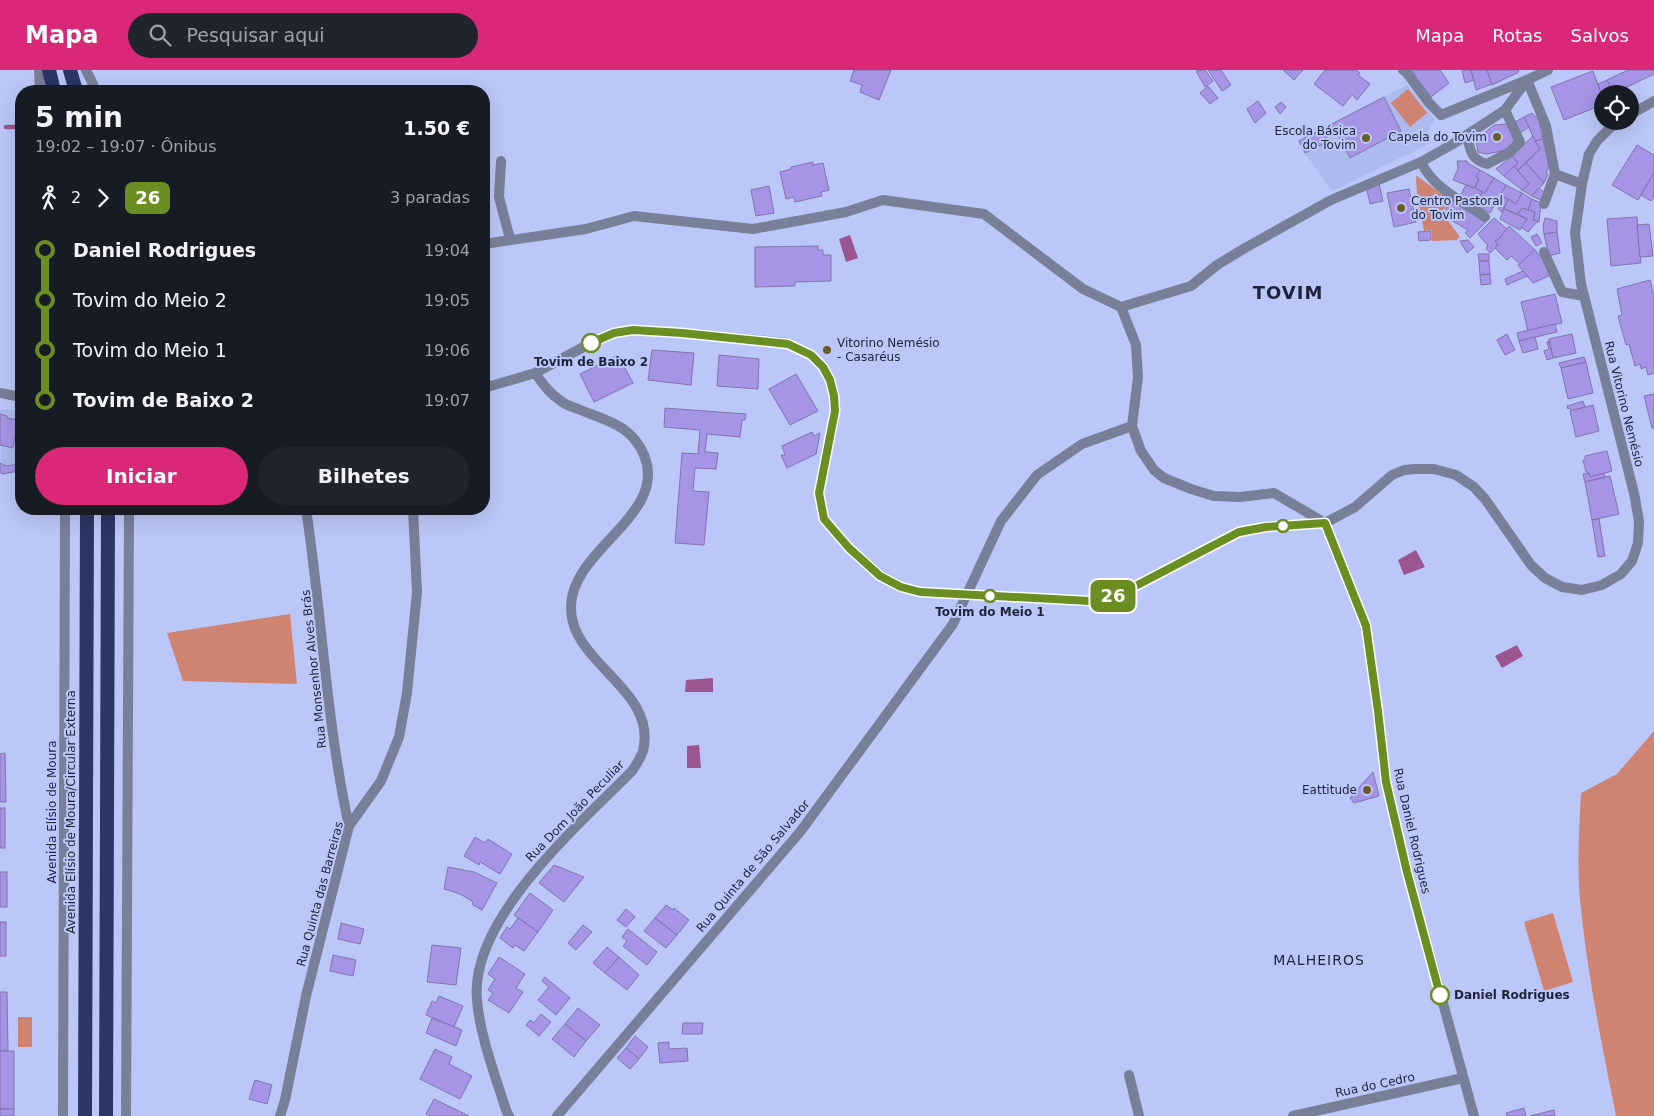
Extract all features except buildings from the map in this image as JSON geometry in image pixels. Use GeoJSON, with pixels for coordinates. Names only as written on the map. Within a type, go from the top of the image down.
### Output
{"type":"FeatureCollection","features":[{"type":"Feature","properties":{"kind":"highway"},"geometry":{"type":"LineString","coordinates":[[49,70],[53,85]]}},
{"type":"Feature","properties":{"kind":"highway"},"geometry":{"type":"LineString","coordinates":[[70,70],[74,85]]}},
{"type":"Feature","properties":{"kind":"highway","name":"Avenida Elísio de Moura/Circular Externa"},"geometry":{"type":"LineString","coordinates":[[84,1116],[87,515]]}},
{"type":"Feature","properties":{"kind":"highway"},"geometry":{"type":"LineString","coordinates":[[106,1116],[108,515]]}},
{"type":"Feature","properties":{"kind":"street"},"geometry":{"type":"LineString","coordinates":[[39,70],[40,85]]}},
{"type":"Feature","properties":{"kind":"street"},"geometry":{"type":"LineString","coordinates":[[86,70],[94,85]]}},
{"type":"Feature","properties":{"kind":"street"},"geometry":{"type":"LineString","coordinates":[[1403,70],[1441,115],[1548,70]]}},
{"type":"Feature","properties":{"kind":"street"},"geometry":{"type":"LineString","coordinates":[[490,243],[586,229],[634,216],[753,229],[846,212],[883,200],[984,214],[1083,289],[1121,307],[1191,286],[1217,265],[1331,200],[1421,162],[1505,110],[1527,80]]}},
{"type":"Feature","properties":{"kind":"street"},"geometry":{"type":"LineString","coordinates":[[1527,80],[1546,126],[1555,174],[1544,204]]}},
{"type":"Feature","properties":{"kind":"street"},"geometry":{"type":"LineString","coordinates":[[1639,110],[1654,101]]}},
{"type":"Feature","properties":{"kind":"street"},"geometry":{"type":"LineString","coordinates":[[1467,135],[1469,148],[1479,162],[1487,164],[1510,152],[1520,142],[1505,110]]}},
{"type":"Feature","properties":{"kind":"street","name":"Rua Vitorino Nemésio"},"geometry":{"type":"LineString","coordinates":[[1325,523],[1355,508],[1392,475],[1404,470],[1434,469],[1456,475],[1474,487],[1486,499],[1531,565],[1545,578],[1562,587],[1582,590],[1602,585],[1620,574],[1632,561],[1638,543],[1639,521],[1634,493],[1579,275],[1575,233],[1582,184],[1589,154],[1597,141],[1608,130]]}},
{"type":"Feature","properties":{"kind":"street"},"geometry":{"type":"LineString","coordinates":[[501,161],[499,197],[510,239]]}},
{"type":"Feature","properties":{"kind":"street"},"geometry":{"type":"LineString","coordinates":[[1421,162],[1425,172],[1435,184],[1485,216]]}},
{"type":"Feature","properties":{"kind":"street"},"geometry":{"type":"LineString","coordinates":[[1555,174],[1582,184]]}},
{"type":"Feature","properties":{"kind":"street"},"geometry":{"type":"LineString","coordinates":[[1544,252],[1562,292],[1584,296]]}},
{"type":"Feature","properties":{"kind":"street"},"geometry":{"type":"LineString","coordinates":[[1121,307],[1136,345],[1138,377],[1132,426],[1141,451],[1154,470],[1164,478],[1214,496],[1240,498],[1274,493],[1325,523]]}},
{"type":"Feature","properties":{"kind":"street"},"geometry":{"type":"LineString","coordinates":[[490,386],[535,373],[614,333],[633,330],[788,344],[811,355],[823,367],[830,380],[834,396],[835,411],[819,493],[824,519],[849,548],[880,576],[901,587],[920,592],[1090,601],[1109,598],[1239,532],[1266,527],[1325,523]]}},
{"type":"Feature","properties":{"kind":"street","name":"Rua Dom João Peculiar"},"geometry":{"type":"LineString","coordinates":[[509,1116],[481,1024],[476,1000],[477,979],[483,955],[492,931],[536,868],[632,771],[643,752],[644,733],[641,717],[634,702],[582,643],[575,630],[570,611],[571,595],[586,566],[640,504],[646,487],[648,471],[644,456],[635,439],[624,428],[562,402],[548,391],[535,373]]}},
{"type":"Feature","properties":{"kind":"street"},"geometry":{"type":"LineString","coordinates":[[0,393],[15,396]]}},
{"type":"Feature","properties":{"kind":"street","name":"Rua Quinta de São Salvador"},"geometry":{"type":"LineString","coordinates":[[557,1116],[800,832],[953,624],[1001,520],[1037,475],[1082,444],[1132,426]]}},
{"type":"Feature","properties":{"kind":"street","name":"Avenida Elísio de Moura"},"geometry":{"type":"LineString","coordinates":[[64,1116],[65,515]]}},
{"type":"Feature","properties":{"kind":"street"},"geometry":{"type":"LineString","coordinates":[[126,1116],[129,515]]}},
{"type":"Feature","properties":{"kind":"street","name":"Rua Monsenhor Alves Brás"},"geometry":{"type":"LineString","coordinates":[[307,515],[315,568],[327,685],[340,782],[349,826]]}},
{"type":"Feature","properties":{"kind":"street","name":"Rua Quinta das Barreiras"},"geometry":{"type":"LineString","coordinates":[[280,1116],[306,996],[349,826],[381,781],[399,737],[406,694],[416,592],[413,515]]}},
{"type":"Feature","properties":{"kind":"street","name":"Rua Daniel Rodrigues"},"geometry":{"type":"LineString","coordinates":[[1325,523],[1366,626],[1386,782],[1407,872],[1474,1116]]}},
{"type":"Feature","properties":{"kind":"street"},"geometry":{"type":"LineString","coordinates":[[1129,1075],[1139,1116]]}},
{"type":"Feature","properties":{"kind":"street","name":"Rua do Cedro"},"geometry":{"type":"LineString","coordinates":[[1293,1116],[1463,1078]]}},
{"type":"Feature","properties":{"kind":"shaded area","name":"Escola Básica do Tovim"},"geometry":{"type":"Polygon","coordinates":[[[1407,85],[1435,120],[1425,135],[1431,140],[1431,143],[1332,191],[1298,141],[1407,85]]]}},
{"type":"Feature","properties":{"kind":"shaded area"},"geometry":{"type":"Polygon","coordinates":[[[1408,89],[1427,113],[1410,127],[1391,103],[1408,89]]]}},
{"type":"Feature","properties":{"kind":"shaded area"},"geometry":{"type":"Polygon","coordinates":[[[1417,176],[1442,194],[1438,201],[1446,206],[1441,215],[1460,237],[1458,240],[1432,241],[1432,230],[1424,231],[1417,195],[1417,176]]]}},
{"type":"Feature","properties":{"kind":"shaded area"},"geometry":{"type":"Polygon","coordinates":[[[850,235],[858,258],[846,262],[839,239],[850,235]]]}},
{"type":"Feature","properties":{"kind":"shaded area"},"geometry":{"type":"Polygon","coordinates":[[[0,409],[15,410],[15,473],[1,475],[0,409]]]}},
{"type":"Feature","properties":{"kind":"shaded area"},"geometry":{"type":"Polygon","coordinates":[[[1416,550],[1425,567],[1404,575],[1398,560],[1416,550]]]}},
{"type":"Feature","properties":{"kind":"shaded area"},"geometry":{"type":"Polygon","coordinates":[[[290,614],[297,684],[183,681],[167,633],[290,614]]]}},
{"type":"Feature","properties":{"kind":"shaded area"},"geometry":{"type":"Polygon","coordinates":[[[1517,645],[1523,656],[1502,668],[1495,656],[1517,645]]]}},
{"type":"Feature","properties":{"kind":"shaded area"},"geometry":{"type":"Polygon","coordinates":[[[713,678],[713,692],[685,692],[686,680],[713,678]]]}},
{"type":"Feature","properties":{"kind":"shaded area"},"geometry":{"type":"Polygon","coordinates":[[[1654,731],[1654,1116],[1616,1116],[1591,982],[1580,900],[1578,860],[1581,793],[1617,774],[1654,731]]]}},
{"type":"Feature","properties":{"kind":"shaded area"},"geometry":{"type":"Polygon","coordinates":[[[699,745],[701,768],[687,768],[687,746],[699,745]]]}},
{"type":"Feature","properties":{"kind":"shaded area"},"geometry":{"type":"Polygon","coordinates":[[[1553,913],[1573,982],[1544,991],[1524,922],[1553,913]]]}},
{"type":"Feature","properties":{"kind":"shaded area"},"geometry":{"type":"Polygon","coordinates":[[[18,1017],[32,1017],[32,1047],[18,1047],[18,1017]]]}},
{"type":"Feature","properties":{"kind":"waterway"},"geometry":{"type":"LineString","coordinates":[[6,127],[15,127]]}},
{"type":"Feature","properties":{"kind":"bus line","name":"26"},"geometry":{"type":"LineString","coordinates":[[591,343],[614,333],[633,330],[788,344],[811,355],[823,367],[830,380],[834,396],[835,411],[819,493],[824,519],[849,548],[880,576],[901,587],[920,592],[1090,601],[1109,598],[1239,532],[1266,527],[1325,523],[1366,626],[1386,782],[1407,872],[1440,995]]}},
{"type":"Feature","properties":{"kind":"place","name":"Capela do Tovim"},"geometry":{"type":"Point","coordinates":[1497,137]}},
{"type":"Feature","properties":{"kind":"place","name":"Escola Básica do Tovim"},"geometry":{"type":"Point","coordinates":[1366,138]}},
{"type":"Feature","properties":{"kind":"place","name":"Centro Pastoral do Tovim"},"geometry":{"type":"Point","coordinates":[1401,208]}},
{"type":"Feature","properties":{"kind":"place","name":"Tovim de Baixo 2"},"geometry":{"type":"Point","coordinates":[591,343]}},
{"type":"Feature","properties":{"kind":"place","name":"Vitorino Nemésio - Casaréus"},"geometry":{"type":"Point","coordinates":[827,350]}},
{"type":"Feature","properties":{"kind":"place","name":"Tovim do Meio 1"},"geometry":{"type":"Point","coordinates":[990,596]}},
{"type":"Feature","properties":{"kind":"place","name":"Eattitude"},"geometry":{"type":"Point","coordinates":[1367,790]}},
{"type":"Feature","properties":{"kind":"place","name":"Daniel Rodrigues"},"geometry":{"type":"Point","coordinates":[1440,995]}},
{"type":"Feature","properties":{"kind":"district","name":"TOVIM"},"geometry":{"type":"Point","coordinates":[1288,293]}},
{"type":"Feature","properties":{"kind":"district","name":"MALHEIROS"},"geometry":{"type":"Point","coordinates":[1319,960]}}]}
